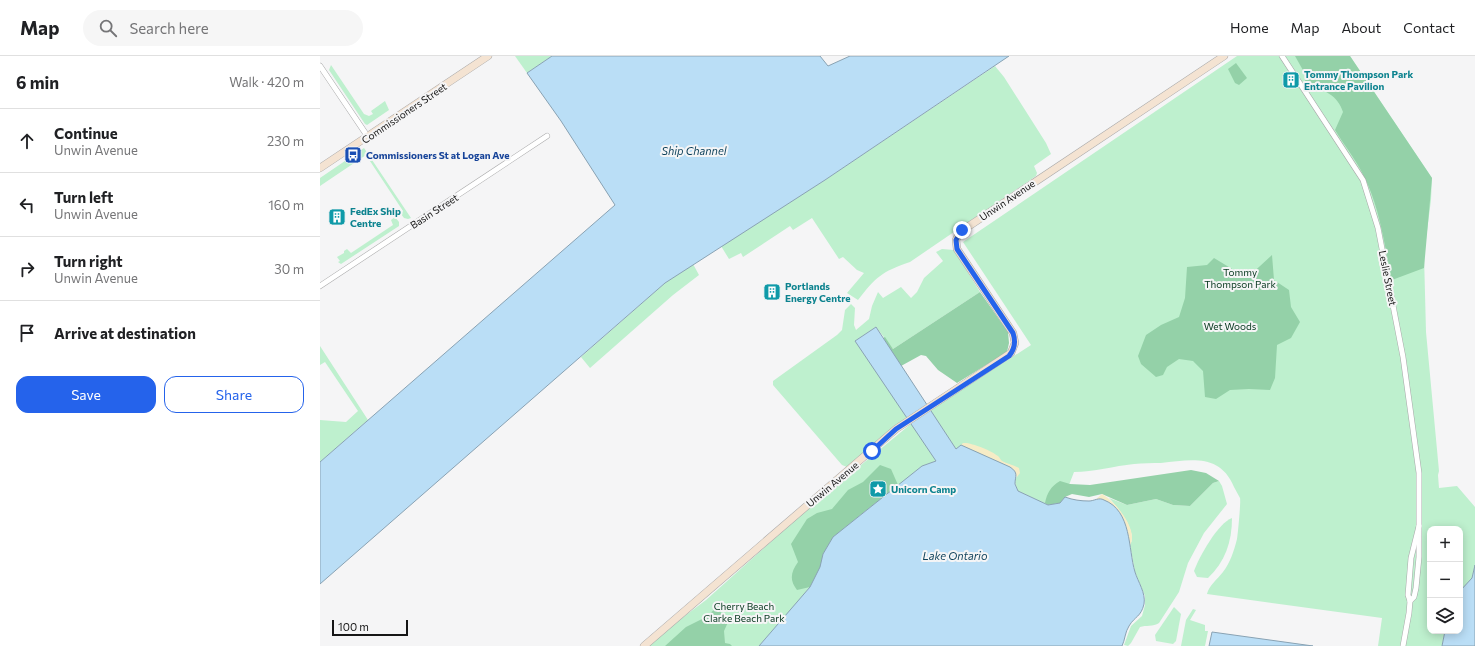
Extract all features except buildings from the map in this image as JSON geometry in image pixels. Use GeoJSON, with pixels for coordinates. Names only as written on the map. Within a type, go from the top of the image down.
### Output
{"type":"FeatureCollection","features":[{"type":"Feature","properties":{"kind":"street","name":"Commissioners Street"},"geometry":{"type":"LineString","coordinates":[[320,168],[488,56]]}},
{"type":"Feature","properties":{"kind":"street","name":"Unwin Avenue"},"geometry":{"type":"LineString","coordinates":[[644,646],[845,473],[909,421],[1009,356],[1015,346],[1013,333],[957,249],[956,240],[960,232],[1224,56]]}},
{"type":"Feature","properties":{"kind":"street","name":"Leslie Street"},"geometry":{"type":"LineString","coordinates":[[1282,56],[1363,180],[1370,198],[1378,228],[1404,357],[1419,473],[1419,557],[1416,588],[1414,597],[1410,601]]}},
{"type":"Feature","properties":{"kind":"street"},"geometry":{"type":"LineString","coordinates":[[320,66],[368,137]]}},
{"type":"Feature","properties":{"kind":"street","name":"Basin Street"},"geometry":{"type":"LineString","coordinates":[[320,286],[547,136]]}},
{"type":"Feature","properties":{"kind":"street","name":"Leslie Street"},"geometry":{"type":"LineString","coordinates":[[1403,646],[1410,601],[1408,595],[1411,558],[1415,535],[1419,525]]}},
{"type":"Feature","properties":{"kind":"green space"},"geometry":{"type":"Polygon","coordinates":[[[515,56],[552,56],[527,73],[515,56]]]}},
{"type":"Feature","properties":{"kind":"green space","name":"Tommy Thompson Park"},"geometry":{"type":"Polygon","coordinates":[[[1237,56],[1350,56],[1432,178],[1431,200],[1424,255],[1426,332],[1439,471],[1439,488],[1457,486],[1475,507],[1475,565],[1472,578],[1463,588],[1463,526],[1427,526],[1427,634],[1444,634],[1442,646],[1378,646],[1382,618],[1207,594],[1211,585],[1221,575],[1230,561],[1237,539],[1240,505],[1240,498],[1228,476],[1221,468],[1212,464],[1193,460],[1134,464],[1074,472],[1069,485],[1048,505],[1018,491],[1015,482],[1017,475],[956,449],[930,410],[1031,345],[963,242],[1237,56]]]}},
{"type":"Feature","properties":{"kind":"green space"},"geometry":{"type":"Polygon","coordinates":[[[1295,56],[1350,56],[1432,178],[1424,268],[1392,280],[1379,220],[1368,185],[1361,170],[1335,130],[1343,112],[1341,106],[1334,97],[1325,91],[1307,87],[1305,80],[1307,80],[1306,71],[1304,72],[1295,56]]]}},
{"type":"Feature","properties":{"kind":"green space"},"geometry":{"type":"Polygon","coordinates":[[[1236,63],[1247,78],[1239,85],[1235,83],[1228,69],[1236,63]]]}},
{"type":"Feature","properties":{"kind":"green space"},"geometry":{"type":"Polygon","coordinates":[[[331,65],[364,114],[369,116],[373,114],[371,111],[385,101],[389,110],[367,125],[365,124],[329,70],[331,65]]]}},
{"type":"Feature","properties":{"kind":"green space"},"geometry":{"type":"Polygon","coordinates":[[[995,66],[1004,77],[1046,143],[1051,154],[1034,166],[1037,173],[1036,176],[910,262],[892,269],[880,276],[858,300],[847,293],[864,273],[857,270],[843,257],[839,259],[812,218],[793,230],[790,226],[743,257],[741,253],[729,259],[721,246],[825,180],[995,66]]]}},
{"type":"Feature","properties":{"kind":"green space"},"geometry":{"type":"Polygon","coordinates":[[[364,148],[411,218],[404,218],[401,214],[403,211],[366,155],[320,186],[320,178],[364,148]]]}},
{"type":"Feature","properties":{"kind":"green space"},"geometry":{"type":"Polygon","coordinates":[[[395,217],[399,222],[399,226],[341,264],[338,262],[340,261],[337,257],[344,253],[344,251],[347,249],[351,253],[393,225],[391,220],[395,217]]]}},
{"type":"Feature","properties":{"kind":"green space"},"geometry":{"type":"Polygon","coordinates":[[[942,249],[954,250],[980,292],[893,349],[876,327],[855,341],[909,418],[847,467],[842,465],[773,385],[773,381],[837,335],[842,330],[845,310],[851,304],[855,308],[854,325],[856,330],[869,319],[872,306],[878,292],[883,298],[901,287],[911,298],[917,292],[924,278],[943,261],[936,252],[942,249]]]}},
{"type":"Feature","properties":{"kind":"green space","name":"Wet Woods"},"geometry":{"type":"Polygon","coordinates":[[[1272,255],[1274,280],[1289,290],[1291,307],[1300,322],[1291,338],[1277,345],[1275,378],[1270,390],[1230,390],[1216,399],[1205,397],[1203,371],[1193,361],[1179,359],[1167,367],[1163,375],[1156,377],[1141,364],[1138,356],[1146,335],[1161,325],[1179,317],[1185,298],[1187,267],[1207,265],[1214,258],[1247,278],[1272,255]]]}},
{"type":"Feature","properties":{"kind":"green space"},"geometry":{"type":"Polygon","coordinates":[[[693,264],[699,275],[673,295],[590,368],[581,357],[665,283],[693,264]]]}},
{"type":"Feature","properties":{"kind":"green space"},"geometry":{"type":"Polygon","coordinates":[[[980,292],[1008,332],[1009,343],[1007,352],[957,383],[938,370],[926,356],[921,355],[901,366],[883,338],[885,337],[893,349],[980,292]]]}},
{"type":"Feature","properties":{"kind":"green space"},"geometry":{"type":"Polygon","coordinates":[[[320,346],[368,420],[320,462],[320,420],[346,422],[358,411],[325,362],[320,365],[320,346]]]}},
{"type":"Feature","properties":{"kind":"green space","name":"Cherry Beach Clarke Beach Park"},"geometry":{"type":"Polygon","coordinates":[[[912,423],[936,461],[922,466],[887,495],[858,516],[800,601],[759,646],[649,646],[678,621],[706,600],[804,512],[912,423]]]}},
{"type":"Feature","properties":{"kind":"green space"},"geometry":{"type":"Polygon","coordinates":[[[880,465],[891,469],[898,485],[833,537],[823,554],[821,567],[810,587],[797,590],[793,583],[792,573],[798,562],[791,544],[807,519],[817,513],[832,509],[848,490],[863,482],[880,465]]]}},
{"type":"Feature","properties":{"kind":"green space"},"geometry":{"type":"Polygon","coordinates":[[[1191,470],[1206,473],[1219,481],[1213,483],[1190,506],[1173,505],[1156,499],[1127,505],[1102,494],[1089,497],[1072,494],[1065,497],[1060,503],[1048,505],[1045,503],[1050,490],[1060,481],[1070,484],[1090,485],[1191,470]]]}},
{"type":"Feature","properties":{"kind":"green space"},"geometry":{"type":"Polygon","coordinates":[[[1219,481],[1227,504],[1204,533],[1188,563],[1179,592],[1159,623],[1140,627],[1131,643],[1128,646],[1124,645],[1131,626],[1142,616],[1145,605],[1145,596],[1135,572],[1130,545],[1132,540],[1129,527],[1122,513],[1109,498],[1127,505],[1156,499],[1173,505],[1190,506],[1213,483],[1219,481]]]}},
{"type":"Feature","properties":{"kind":"green space"},"geometry":{"type":"Polygon","coordinates":[[[1232,518],[1229,543],[1219,565],[1208,578],[1197,577],[1194,571],[1205,549],[1221,526],[1232,518]]]}},
{"type":"Feature","properties":{"kind":"green space"},"geometry":{"type":"Polygon","coordinates":[[[1174,607],[1181,614],[1176,641],[1173,644],[1156,641],[1155,635],[1174,607]]]}},
{"type":"Feature","properties":{"kind":"green space"},"geometry":{"type":"Polygon","coordinates":[[[716,608],[729,620],[724,631],[725,643],[732,646],[665,646],[686,627],[706,617],[716,608]]]}},
{"type":"Feature","properties":{"kind":"green space"},"geometry":{"type":"Polygon","coordinates":[[[1193,609],[1196,610],[1190,620],[1205,625],[1205,631],[1208,631],[1205,646],[1181,646],[1186,620],[1193,609]]]}},
{"type":"Feature","properties":{"kind":"sand"},"geometry":{"type":"Polygon","coordinates":[[[963,443],[976,445],[991,452],[998,456],[1002,461],[1019,468],[1020,473],[1017,477],[1010,467],[961,445],[963,443]]]}},
{"type":"Feature","properties":{"kind":"sand"},"geometry":{"type":"Polygon","coordinates":[[[1102,494],[1119,509],[1129,524],[1132,539],[1130,545],[1126,526],[1116,509],[1100,499],[1095,500],[1102,494]]]}},
{"type":"Feature","properties":{"kind":"water","name":"Ship Channel"},"geometry":{"type":"Polygon","coordinates":[[[552,56],[820,56],[828,66],[850,56],[1009,56],[825,180],[665,283],[320,584],[320,462],[615,205],[561,121],[527,73],[552,56]]]}},
{"type":"Feature","properties":{"kind":"water","name":"Lake Ontario"},"geometry":{"type":"Polygon","coordinates":[[[876,327],[956,449],[961,445],[1010,467],[1016,473],[1015,484],[1018,491],[1048,505],[1060,503],[1065,497],[1083,501],[1100,499],[1113,505],[1120,513],[1127,532],[1135,572],[1143,592],[1144,600],[1141,612],[1128,628],[1122,646],[759,646],[810,587],[820,567],[823,554],[833,537],[922,466],[936,461],[855,341],[876,327]]]}},
{"type":"Feature","properties":{"kind":"water"},"geometry":{"type":"Polygon","coordinates":[[[1475,565],[1475,646],[1442,646],[1444,634],[1463,634],[1463,588],[1472,578],[1475,565]]]}},
{"type":"Feature","properties":{"kind":"water"},"geometry":{"type":"Polygon","coordinates":[[[1212,632],[1313,646],[1209,646],[1212,632]]]}},
{"type":"Feature","properties":{"kind":"place","name":"Tommy Thompson Park Entrance Pavilion"},"geometry":{"type":"Point","coordinates":[1291,80]}},
{"type":"Feature","properties":{"kind":"place","name":"Commissioners St at Logan Ave"},"geometry":{"type":"Point","coordinates":[353,155]}},
{"type":"Feature","properties":{"kind":"place","name":"FedEx Ship Centre"},"geometry":{"type":"Point","coordinates":[337,217]}},
{"type":"Feature","properties":{"kind":"place","name":"Portlands Energy Centre"},"geometry":{"type":"Point","coordinates":[772,292]}},
{"type":"Feature","properties":{"kind":"place","name":"Unicorn Camp"},"geometry":{"type":"Point","coordinates":[878,489]}},
{"type":"Feature","properties":{"kind":"route"},"geometry":{"type":"LineString","coordinates":[[872,451],[896,429],[1009,356],[1014,350],[1015,339],[1013,333],[957,249],[956,240],[958,234],[962,230]]}}]}
